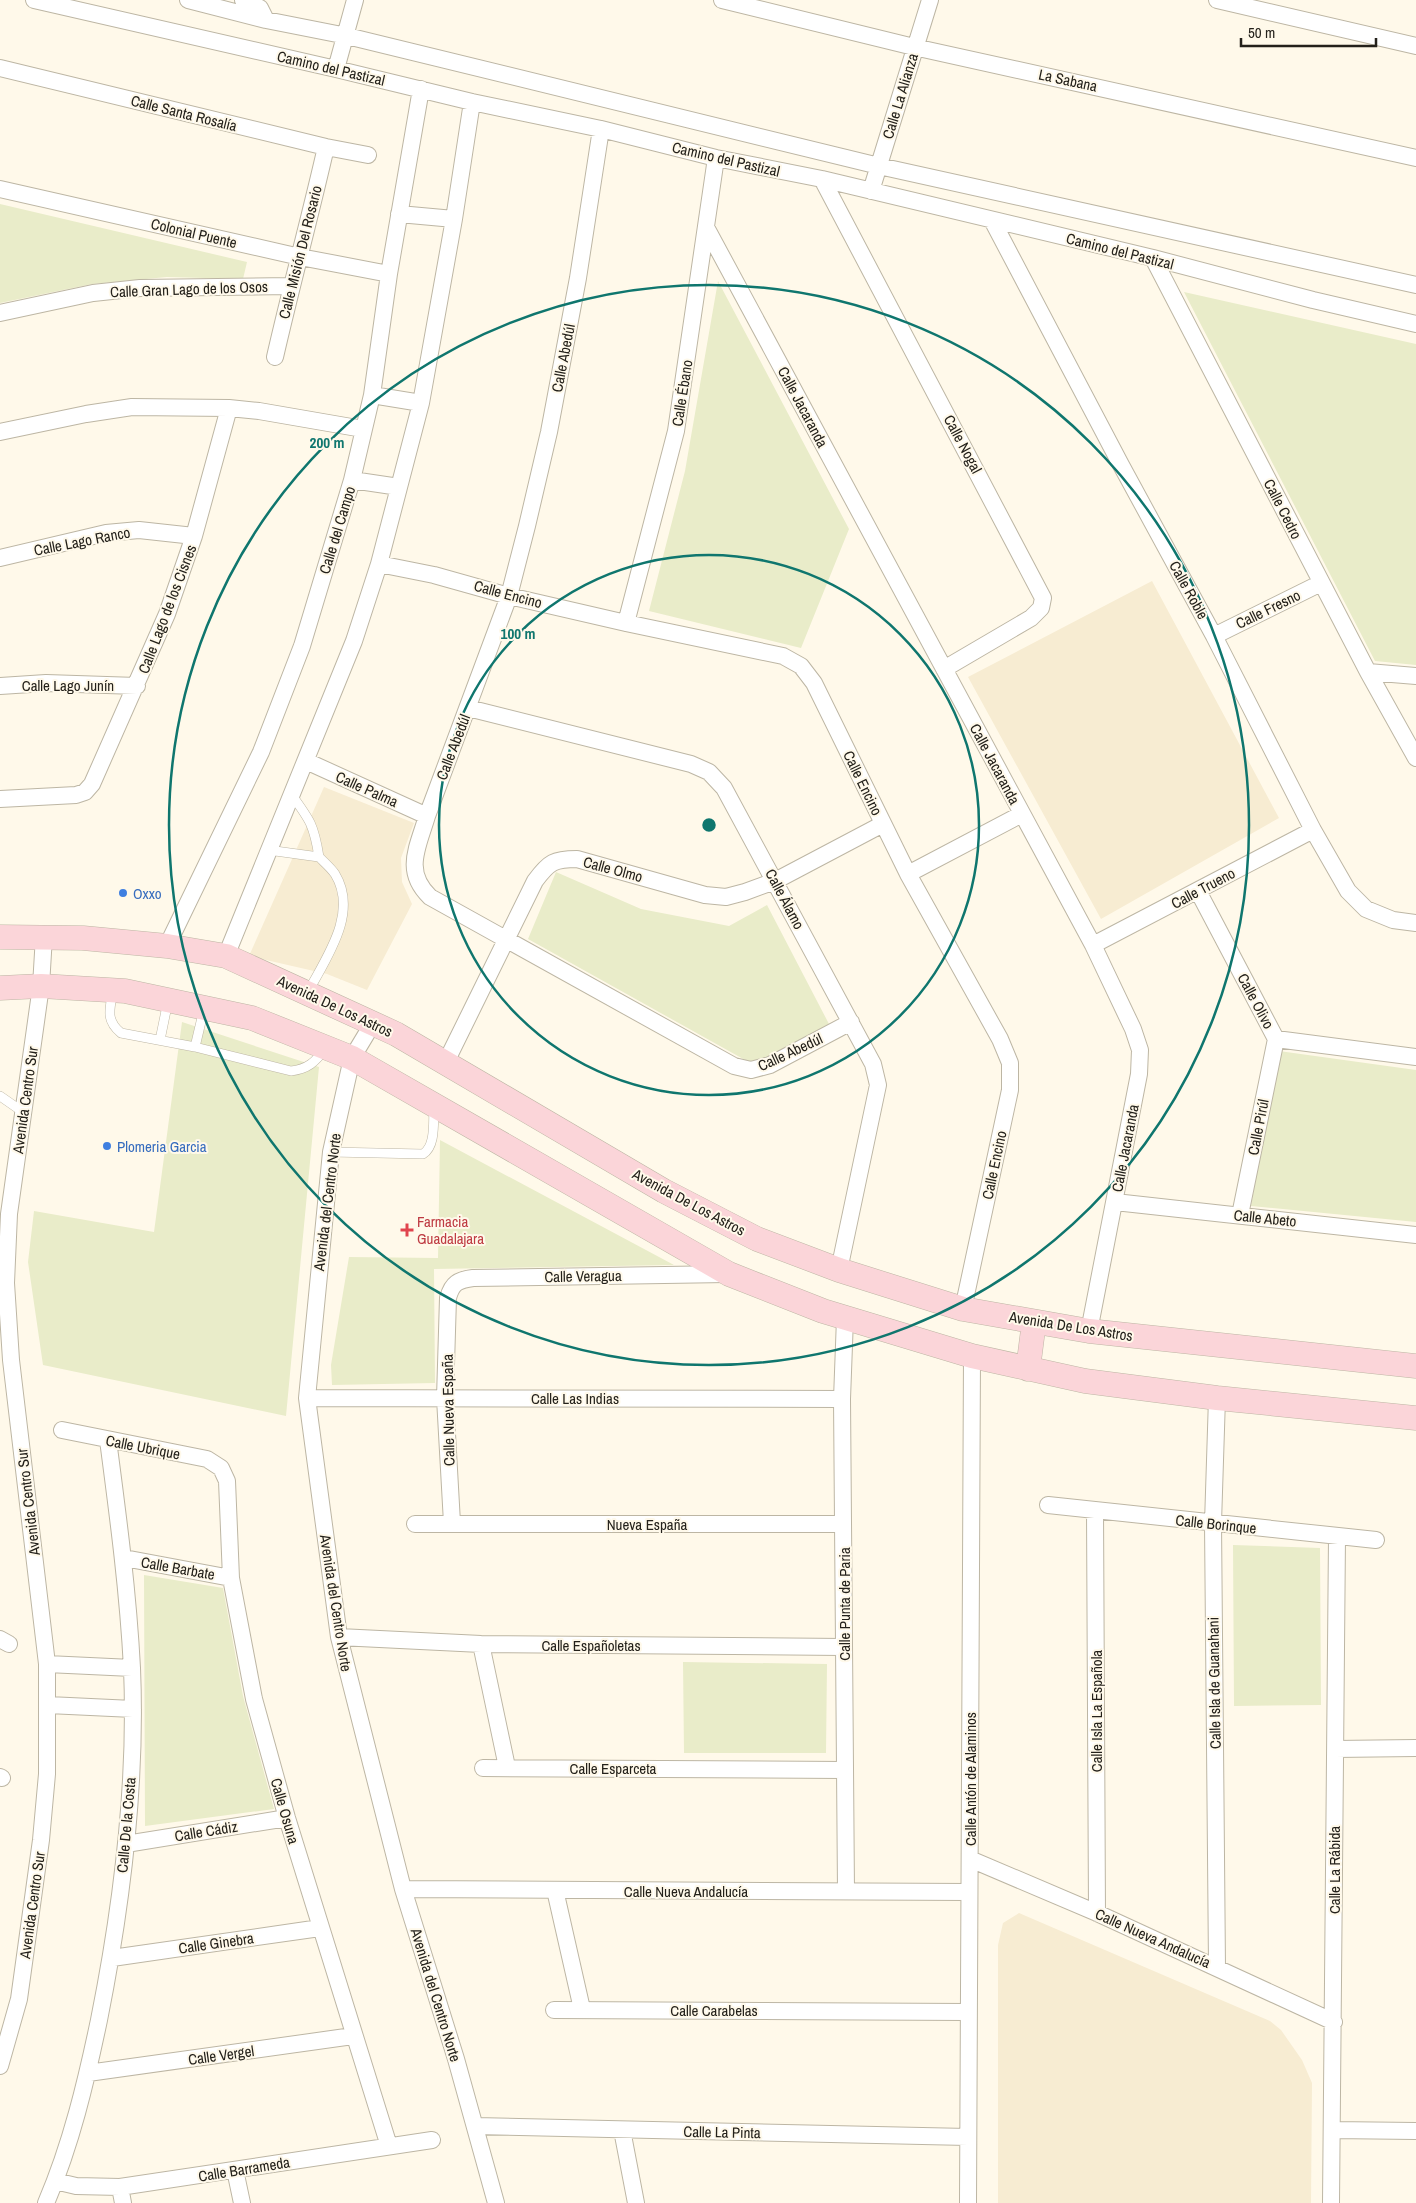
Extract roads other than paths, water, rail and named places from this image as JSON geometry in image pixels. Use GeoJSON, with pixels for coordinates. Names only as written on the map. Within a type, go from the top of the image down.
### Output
{"type":"FeatureCollection","features":[{"type":"Feature","properties":{"kind":"main road","name":"Avenida De Los Astros"},"geometry":{"type":"LineString","coordinates":[[0,938],[44,936],[167,946],[226,956],[396,1034],[664,1191],[757,1239],[839,1270],[963,1309],[1089,1331],[1416,1366]]}},
{"type":"Feature","properties":{"kind":"main road"},"geometry":{"type":"LineString","coordinates":[[0,988],[41,986],[113,990],[252,1018],[352,1058],[729,1274],[845,1318],[972,1356],[1085,1381],[1217,1398],[1416,1418]]}},
{"type":"Feature","properties":{"kind":"main road"},"geometry":{"type":"LineString","coordinates":[[1028,1369],[1034,1322]]}},
{"type":"Feature","properties":{"kind":"street","name":"Camino del Pastizal"},"geometry":{"type":"LineString","coordinates":[[34,0],[79,4],[421,90],[601,129],[716,158],[871,191],[1153,258],[1313,300],[1416,324]]}},
{"type":"Feature","properties":{"kind":"street","name":"Camino del Pastizal"},"geometry":{"type":"LineString","coordinates":[[188,0],[266,20],[347,36],[879,166],[1416,285]]}},
{"type":"Feature","properties":{"kind":"street"},"geometry":{"type":"LineString","coordinates":[[243,0],[260,8],[266,20]]}},
{"type":"Feature","properties":{"kind":"street"},"geometry":{"type":"LineString","coordinates":[[336,69],[347,36],[355,0]]}},
{"type":"Feature","properties":{"kind":"street","name":"La Sabana"},"geometry":{"type":"LineString","coordinates":[[722,0],[914,47],[1416,158]]}},
{"type":"Feature","properties":{"kind":"street","name":"Calle La Alianza"},"geometry":{"type":"LineString","coordinates":[[871,191],[930,0]]}},
{"type":"Feature","properties":{"kind":"street"},"geometry":{"type":"LineString","coordinates":[[1217,0],[1416,46]]}},
{"type":"Feature","properties":{"kind":"street","name":"Calle Santa Rosalía"},"geometry":{"type":"LineString","coordinates":[[0,68],[326,147],[368,155]]}},
{"type":"Feature","properties":{"kind":"street","name":"Calle del Campo"},"geometry":{"type":"LineString","coordinates":[[167,946],[260,752],[302,646],[352,480],[372,395],[389,274],[421,90]]}},
{"type":"Feature","properties":{"kind":"street"},"geometry":{"type":"LineString","coordinates":[[226,956],[354,641],[379,564],[421,403],[454,219],[472,102]]}},
{"type":"Feature","properties":{"kind":"street","name":"Calle Abedúl"},"geometry":{"type":"LineString","coordinates":[[601,129],[578,278],[549,432],[508,596],[427,816],[414,866],[416,878],[421,888],[430,897],[734,1066],[751,1070],[770,1065],[850,1022]]}},
{"type":"Feature","properties":{"kind":"street","name":"Calle Misión Del Rosario"},"geometry":{"type":"LineString","coordinates":[[275,357],[326,147]]}},
{"type":"Feature","properties":{"kind":"street","name":"Calle Ébano"},"geometry":{"type":"LineString","coordinates":[[626,623],[676,431],[716,158]]}},
{"type":"Feature","properties":{"kind":"street","name":"Calle Nogal"},"geometry":{"type":"LineString","coordinates":[[822,180],[1043,598],[1041,608],[1031,618],[944,669]]}},
{"type":"Feature","properties":{"kind":"street","name":"Colonial Puente"},"geometry":{"type":"LineString","coordinates":[[0,188],[300,257],[389,274]]}},
{"type":"Feature","properties":{"kind":"street"},"geometry":{"type":"LineString","coordinates":[[399,214],[454,219]]}},
{"type":"Feature","properties":{"kind":"street","name":"Calle Roble"},"geometry":{"type":"LineString","coordinates":[[992,220],[1121,465],[1214,636],[1313,830],[1348,891],[1366,909],[1393,920],[1416,923]]}},
{"type":"Feature","properties":{"kind":"street","name":"Calle Jacaranda"},"geometry":{"type":"LineString","coordinates":[[707,229],[1093,945],[1133,1029],[1140,1050],[1139,1074],[1089,1331]]}},
{"type":"Feature","properties":{"kind":"street","name":"Calle Cedro"},"geometry":{"type":"LineString","coordinates":[[1153,258],[1321,583],[1416,758]]}},
{"type":"Feature","properties":{"kind":"street","name":"Calle Gran Lago de los Osos"},"geometry":{"type":"LineString","coordinates":[[0,313],[93,294],[140,288],[291,286]]}},
{"type":"Feature","properties":{"kind":"street"},"geometry":{"type":"LineString","coordinates":[[372,395],[421,403]]}},
{"type":"Feature","properties":{"kind":"street"},"geometry":{"type":"LineString","coordinates":[[0,432],[86,414],[132,407],[229,408],[259,411],[363,429]]}},
{"type":"Feature","properties":{"kind":"street","name":"Calle Lago de los Cisnes"},"geometry":{"type":"LineString","coordinates":[[0,799],[76,795],[85,792],[92,784],[137,686],[167,614],[194,536],[229,408]]}},
{"type":"Feature","properties":{"kind":"street"},"geometry":{"type":"LineString","coordinates":[[352,480],[399,487]]}},
{"type":"Feature","properties":{"kind":"street","name":"Calle Lago Ranco"},"geometry":{"type":"LineString","coordinates":[[0,558],[106,533],[139,530],[194,536]]}},
{"type":"Feature","properties":{"kind":"street","name":"Calle Encino"},"geometry":{"type":"LineString","coordinates":[[379,564],[434,574],[508,596],[626,623],[783,656],[802,666],[814,683],[908,874],[1000,1038],[1010,1063],[1010,1090],[963,1309]]}},
{"type":"Feature","properties":{"kind":"street","name":"Calle Fresno"},"geometry":{"type":"LineString","coordinates":[[1214,636],[1321,583]]}},
{"type":"Feature","properties":{"kind":"street"},"geometry":{"type":"LineString","coordinates":[[1368,672],[1416,676]]}},
{"type":"Feature","properties":{"kind":"street","name":"Calle Lago Junín"},"geometry":{"type":"LineString","coordinates":[[0,686],[46,683],[137,686]]}},
{"type":"Feature","properties":{"kind":"street","name":"Calle Álamo"},"geometry":{"type":"LineString","coordinates":[[468,708],[691,764],[709,772],[724,788],[873,1064],[878,1085],[839,1270]]}},
{"type":"Feature","properties":{"kind":"street","name":"Calle Palma"},"geometry":{"type":"LineString","coordinates":[[306,762],[427,816]]}},
{"type":"Feature","properties":{"kind":"street"},"geometry":{"type":"LineString","coordinates":[[908,874],[1022,814]]}},
{"type":"Feature","properties":{"kind":"street","name":"Calle Olmo"},"geometry":{"type":"LineString","coordinates":[[446,1062],[535,881],[546,866],[559,859],[577,859],[705,895],[726,897],[775,881],[883,824]]}},
{"type":"Feature","properties":{"kind":"street","name":"Calle Trueno"},"geometry":{"type":"LineString","coordinates":[[1093,945],[1313,830]]}},
{"type":"Feature","properties":{"kind":"street","name":"Calle Olivo"},"geometry":{"type":"LineString","coordinates":[[1198,891],[1276,1039],[1416,1057]]}},
{"type":"Feature","properties":{"kind":"street","name":"Avenida Centro Sur"},"geometry":{"type":"LineString","coordinates":[[0,2066],[18,1998],[41,1840],[47,1774],[47,1664],[11,1360],[6,1283],[9,1214],[41,986],[44,936]]}},
{"type":"Feature","properties":{"kind":"street","name":"Avenida del Centro Norte"},"geometry":{"type":"LineString","coordinates":[[373,1024],[352,1058],[331,1152],[307,1398],[339,1637],[403,1889],[475,2126],[496,2203]]}},
{"type":"Feature","properties":{"kind":"street","name":"Calle Pirúl"},"geometry":{"type":"LineString","coordinates":[[1240,1215],[1276,1039]]}},
{"type":"Feature","properties":{"kind":"street","name":"Calle Abeto"},"geometry":{"type":"LineString","coordinates":[[1114,1202],[1416,1235]]}},
{"type":"Feature","properties":{"kind":"street","name":"Calle Veragua"},"geometry":{"type":"LineString","coordinates":[[448,1298],[451,1287],[459,1280],[473,1278],[729,1274]]}},
{"type":"Feature","properties":{"kind":"street","name":"Calle Nueva España"},"geometry":{"type":"LineString","coordinates":[[448,1298],[446,1398],[452,1523]]}},
{"type":"Feature","properties":{"kind":"street","name":"Calle Punta de Paria"},"geometry":{"type":"LineString","coordinates":[[845,1318],[842,1400],[846,1891]]}},
{"type":"Feature","properties":{"kind":"street","name":"Calle Antón de Alaminos"},"geometry":{"type":"LineString","coordinates":[[968,2203],[972,1356]]}},
{"type":"Feature","properties":{"kind":"street","name":"Calle Las Indias"},"geometry":{"type":"LineString","coordinates":[[307,1398],[842,1400]]}},
{"type":"Feature","properties":{"kind":"street","name":"Calle Isla de Guanahani"},"geometry":{"type":"LineString","coordinates":[[1217,1398],[1213,1523],[1217,1967]]}},
{"type":"Feature","properties":{"kind":"street","name":"Calle Ubrique"},"geometry":{"type":"LineString","coordinates":[[62,1430],[207,1460],[221,1468]]}},
{"type":"Feature","properties":{"kind":"street","name":"Calle De la Costa"},"geometry":{"type":"LineString","coordinates":[[46,2203],[56,2181],[88,2073],[112,1958],[126,1844],[133,1709],[132,1668],[124,1558],[108,1440]]}},
{"type":"Feature","properties":{"kind":"street","name":"Calle Osuna"},"geometry":{"type":"LineString","coordinates":[[221,1468],[227,1481],[231,1578],[254,1700],[286,1818],[389,2146]]}},
{"type":"Feature","properties":{"kind":"street","name":"Calle Borinque"},"geometry":{"type":"LineString","coordinates":[[1048,1505],[1376,1540]]}},
{"type":"Feature","properties":{"kind":"street","name":"Calle Isla La Española"},"geometry":{"type":"LineString","coordinates":[[1095,1510],[1097,1913]]}},
{"type":"Feature","properties":{"kind":"street","name":"Nueva España"},"geometry":{"type":"LineString","coordinates":[[415,1524],[843,1524]]}},
{"type":"Feature","properties":{"kind":"street","name":"Calle La Rábida"},"geometry":{"type":"LineString","coordinates":[[1331,2203],[1337,1537]]}},
{"type":"Feature","properties":{"kind":"street","name":"Calle Barbate"},"geometry":{"type":"LineString","coordinates":[[124,1558],[231,1578]]}},
{"type":"Feature","properties":{"kind":"street","name":"Calle Españoletas"},"geometry":{"type":"LineString","coordinates":[[339,1637],[481,1644],[844,1647]]}},
{"type":"Feature","properties":{"kind":"street"},"geometry":{"type":"LineString","coordinates":[[481,1644],[507,1767]]}},
{"type":"Feature","properties":{"kind":"street"},"geometry":{"type":"LineString","coordinates":[[47,1664],[132,1668]]}},
{"type":"Feature","properties":{"kind":"street"},"geometry":{"type":"LineString","coordinates":[[48,1704],[133,1709]]}},
{"type":"Feature","properties":{"kind":"street"},"geometry":{"type":"LineString","coordinates":[[1334,1748],[1416,1748]]}},
{"type":"Feature","properties":{"kind":"street","name":"Calle Esparceta"},"geometry":{"type":"LineString","coordinates":[[483,1768],[845,1770]]}},
{"type":"Feature","properties":{"kind":"street","name":"Calle Cádiz"},"geometry":{"type":"LineString","coordinates":[[126,1844],[286,1818]]}},
{"type":"Feature","properties":{"kind":"street","name":"Calle Nueva Andalucía"},"geometry":{"type":"LineString","coordinates":[[970,1859],[1097,1913],[1334,2022]]}},
{"type":"Feature","properties":{"kind":"street","name":"Calle Nueva Andalucía"},"geometry":{"type":"LineString","coordinates":[[403,1889],[969,1892]]}},
{"type":"Feature","properties":{"kind":"street"},"geometry":{"type":"LineString","coordinates":[[555,1890],[582,2009]]}},
{"type":"Feature","properties":{"kind":"street","name":"Calle Ginebra"},"geometry":{"type":"LineString","coordinates":[[112,1958],[320,1928]]}},
{"type":"Feature","properties":{"kind":"street","name":"Calle Carabelas"},"geometry":{"type":"LineString","coordinates":[[554,2010],[968,2012]]}},
{"type":"Feature","properties":{"kind":"street","name":"Calle Vergel"},"geometry":{"type":"LineString","coordinates":[[88,2073],[353,2036]]}},
{"type":"Feature","properties":{"kind":"street","name":"Calle La Pinta"},"geometry":{"type":"LineString","coordinates":[[475,2126],[968,2137]]}},
{"type":"Feature","properties":{"kind":"street"},"geometry":{"type":"LineString","coordinates":[[622,2130],[636,2203]]}},
{"type":"Feature","properties":{"kind":"street"},"geometry":{"type":"LineString","coordinates":[[1332,2130],[1416,2131]]}},
{"type":"Feature","properties":{"kind":"street","name":"Calle Barrameda"},"geometry":{"type":"LineString","coordinates":[[56,2181],[122,2195],[235,2170],[432,2140]]}},
{"type":"Feature","properties":{"kind":"street"},"geometry":{"type":"LineString","coordinates":[[235,2170],[242,2203]]}},
{"type":"Feature","properties":{"kind":"lane"},"geometry":{"type":"LineString","coordinates":[[291,794],[310,820],[315,831],[319,857],[335,874],[343,895],[342,917],[336,938],[308,992]]}},
{"type":"Feature","properties":{"kind":"lane"},"geometry":{"type":"LineString","coordinates":[[268,850],[319,857]]}},
{"type":"Feature","properties":{"kind":"lane"},"geometry":{"type":"LineString","coordinates":[[113,990],[110,1013],[112,1026],[121,1033],[195,1047],[291,1071],[302,1070],[313,1064],[326,1048]]}},
{"type":"Feature","properties":{"kind":"lane"},"geometry":{"type":"LineString","coordinates":[[160,1040],[168,1000]]}},
{"type":"Feature","properties":{"kind":"lane"},"geometry":{"type":"LineString","coordinates":[[195,1047],[204,1008]]}},
{"type":"Feature","properties":{"kind":"lane"},"geometry":{"type":"LineString","coordinates":[[0,1096],[23,1112]]}},
{"type":"Feature","properties":{"kind":"lane"},"geometry":{"type":"LineString","coordinates":[[331,1152],[423,1154],[428,1151],[431,1145],[435,1106]]}},
{"type":"Feature","properties":{"kind":"place","name":"Oxxo"},"geometry":{"type":"Point","coordinates":[123,893]}},
{"type":"Feature","properties":{"kind":"place","name":"Plomeria Garcia"},"geometry":{"type":"Point","coordinates":[107,1146]}},
{"type":"Feature","properties":{"kind":"place","name":"Farmacia Guadalajara"},"geometry":{"type":"Point","coordinates":[407,1230]}}]}
